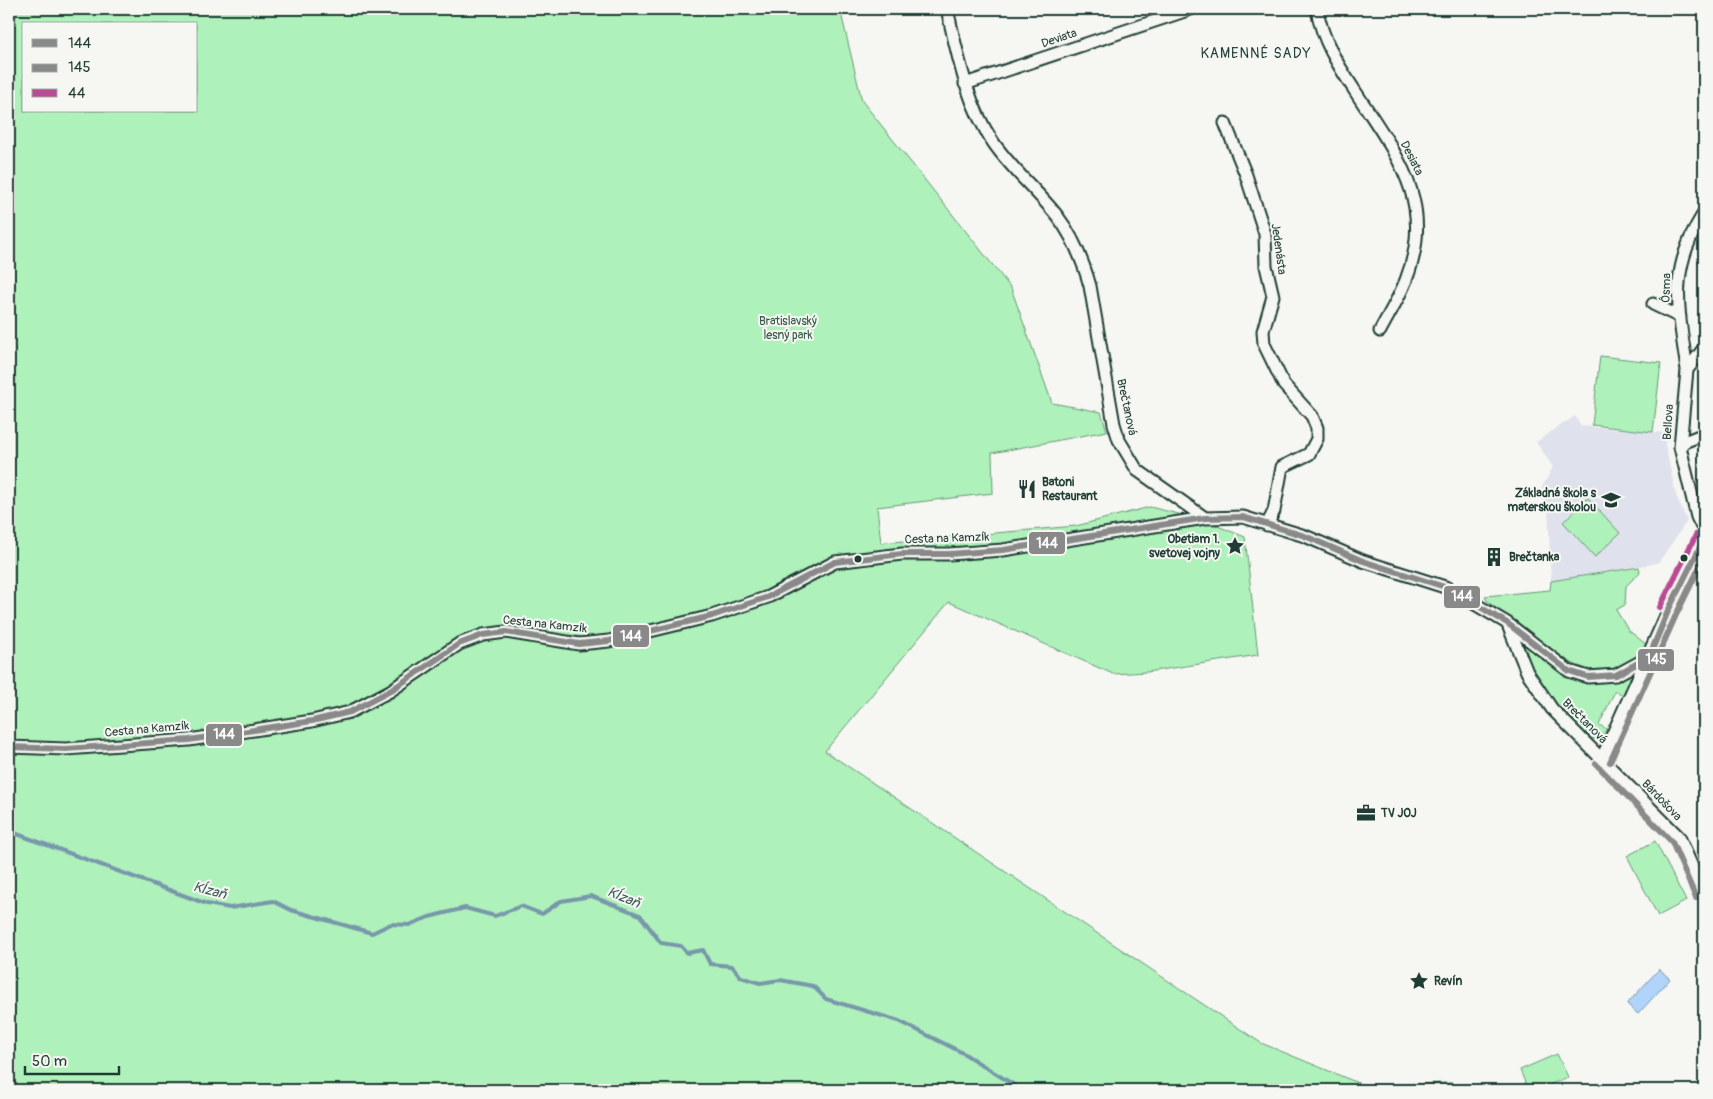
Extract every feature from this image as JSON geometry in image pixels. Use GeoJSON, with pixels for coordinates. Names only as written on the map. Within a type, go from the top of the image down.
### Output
{"type":"FeatureCollection","features":[{"type":"Feature","properties":{"kind":"street","name":"Brečtanová"},"geometry":{"type":"LineString","coordinates":[[947,9],[965,84],[975,111],[994,143],[1058,217],[1076,247],[1090,286],[1114,424],[1119,440],[1137,470],[1205,518]]}},
{"type":"Feature","properties":{"kind":"street","name":"Deviata"},"geometry":{"type":"LineString","coordinates":[[965,84],[1191,9]]}},
{"type":"Feature","properties":{"kind":"street","name":"Desiata"},"geometry":{"type":"LineString","coordinates":[[1317,9],[1324,38],[1338,66],[1409,178],[1416,207],[1416,240],[1412,260],[1406,280],[1380,331]]}},
{"type":"Feature","properties":{"kind":"street","name":"Jedenásta"},"geometry":{"type":"LineString","coordinates":[[1225,123],[1246,175],[1265,234],[1266,266],[1273,296],[1263,331],[1264,344],[1284,385],[1312,416],[1318,432],[1315,446],[1309,454],[1282,467],[1274,511],[1267,525]]}},
{"type":"Feature","properties":{"kind":"street","name":"Ôsma"},"geometry":{"type":"LineString","coordinates":[[1687,370],[1679,311],[1678,280],[1682,258],[1690,238],[1704,213]]}},
{"type":"Feature","properties":{"kind":"street"},"geometry":{"type":"LineString","coordinates":[[1653,304],[1679,311]]}},
{"type":"Feature","properties":{"kind":"street"},"geometry":{"type":"LineString","coordinates":[[1687,370],[1704,348]]}},
{"type":"Feature","properties":{"kind":"street","name":"Bellova"},"geometry":{"type":"LineString","coordinates":[[1687,370],[1680,447],[1697,517],[1704,531]]}},
{"type":"Feature","properties":{"kind":"street"},"geometry":{"type":"LineString","coordinates":[[1680,447],[1684,442],[1704,434]]}},
{"type":"Feature","properties":{"kind":"street"},"geometry":{"type":"LineString","coordinates":[[1205,518],[1243,517],[1305,536],[1362,562],[1448,588],[1507,624],[1569,671],[1588,677],[1616,675],[1649,657]]}},
{"type":"Feature","properties":{"kind":"street","name":"Cesta na Kamzík"},"geometry":{"type":"LineString","coordinates":[[9,747],[66,749],[189,740],[312,721],[350,712],[390,691],[459,644],[483,635],[506,632],[579,644],[609,641],[712,616],[768,597],[835,562],[902,554],[949,554],[1003,550],[1205,518]]}},
{"type":"Feature","properties":{"kind":"street"},"geometry":{"type":"LineString","coordinates":[[1602,758],[1672,603],[1704,538]]}},
{"type":"Feature","properties":{"kind":"street","name":"Brečtanová"},"geometry":{"type":"LineString","coordinates":[[1507,624],[1527,672],[1552,708],[1602,758]]}},
{"type":"Feature","properties":{"kind":"street","name":"Bárdošova"},"geometry":{"type":"LineString","coordinates":[[1602,758],[1679,837],[1704,894]]}},
{"type":"Feature","properties":{"kind":"shaded area","name":"Základná škola s materskou školou"},"geometry":{"type":"Polygon","coordinates":[[[1575,416],[1581,426],[1666,433],[1665,445],[1676,495],[1687,521],[1658,563],[1551,581],[1548,506],[1538,495],[1553,467],[1536,442],[1575,416]]]}},
{"type":"Feature","properties":{"kind":"green space","name":"Bratislavský lesný park"},"geometry":{"type":"Polygon","coordinates":[[[9,9],[840,9],[862,101],[1011,288],[1052,403],[1101,412],[1107,431],[992,453],[993,493],[877,507],[881,543],[1076,526],[1150,507],[1203,520],[1245,537],[1258,655],[1147,672],[1113,674],[949,602],[825,751],[1261,1043],[1363,1085],[1452,1083],[1456,1090],[9,1090],[9,9]]]}},
{"type":"Feature","properties":{"kind":"green space"},"geometry":{"type":"Polygon","coordinates":[[[1600,356],[1661,363],[1653,432],[1592,425],[1600,356]]]}},
{"type":"Feature","properties":{"kind":"green space"},"geometry":{"type":"Polygon","coordinates":[[[1588,498],[1620,533],[1595,557],[1563,522],[1588,498]]]}},
{"type":"Feature","properties":{"kind":"green space"},"geometry":{"type":"Polygon","coordinates":[[[1639,567],[1640,572],[1626,586],[1625,605],[1616,610],[1628,630],[1647,645],[1633,659],[1619,668],[1605,671],[1591,670],[1564,659],[1493,606],[1487,601],[1485,596],[1550,590],[1551,581],[1639,567]]]}},
{"type":"Feature","properties":{"kind":"green space"},"geometry":{"type":"Polygon","coordinates":[[[1514,636],[1554,667],[1566,675],[1579,680],[1593,682],[1610,681],[1628,676],[1631,679],[1625,696],[1615,691],[1599,725],[1607,729],[1597,740],[1584,734],[1572,724],[1548,696],[1514,636]]]}},
{"type":"Feature","properties":{"kind":"green space"},"geometry":{"type":"Polygon","coordinates":[[[1655,841],[1686,901],[1658,916],[1627,856],[1655,841]]]}},
{"type":"Feature","properties":{"kind":"green space"},"geometry":{"type":"Polygon","coordinates":[[[1557,1054],[1568,1077],[1537,1090],[1528,1090],[1520,1070],[1557,1054]]]}},
{"type":"Feature","properties":{"kind":"water"},"geometry":{"type":"Polygon","coordinates":[[[1659,969],[1670,979],[1638,1014],[1627,1004],[1659,969]]]}},
{"type":"Feature","properties":{"kind":"waterway","name":"Kĺzaň"},"geometry":{"type":"LineString","coordinates":[[9,831],[207,904],[230,908],[273,901],[291,910],[372,933],[391,924],[409,925],[429,917],[465,908],[495,916],[521,906],[542,914],[561,901],[591,896],[640,915],[661,943],[681,946],[687,953],[703,950],[710,964],[732,966],[741,977],[760,983],[780,980],[813,986],[826,999],[899,1021],[963,1053],[1022,1090]]}},
{"type":"Feature","properties":{"kind":"transit line","name":"144"},"geometry":{"type":"LineString","coordinates":[[9,747],[66,749],[189,740],[312,721],[350,712],[390,691],[459,644],[483,635],[506,632],[579,644],[609,641],[712,616],[768,597],[835,562],[902,554],[949,554],[1003,550],[1205,518],[1243,517],[1305,536],[1363,561],[1448,588],[1507,623],[1569,671],[1588,677],[1616,675],[1649,657]]}},
{"type":"Feature","properties":{"kind":"transit line","name":"44"},"geometry":{"type":"LineString","coordinates":[[1660,607],[1696,535]]}},
{"type":"Feature","properties":{"kind":"transit line","name":"144"},"geometry":{"type":"LineString","coordinates":[[1649,657],[1668,611],[1704,539]]}},
{"type":"Feature","properties":{"kind":"transit line","name":"145"},"geometry":{"type":"LineString","coordinates":[[1610,762],[1676,615],[1704,558]]}},
{"type":"Feature","properties":{"kind":"transit line","name":"145"},"geometry":{"type":"LineString","coordinates":[[1596,764],[1672,842],[1696,898]]}},
{"type":"Feature","properties":{"kind":"place","name":"Batoni Restaurant"},"geometry":{"type":"Point","coordinates":[1027,489]}},
{"type":"Feature","properties":{"kind":"place","name":"Základná škola s materskou školou"},"geometry":{"type":"Point","coordinates":[1611,500]}},
{"type":"Feature","properties":{"kind":"place","name":"Obetiam 1. svetovej vojny"},"geometry":{"type":"Point","coordinates":[1235,546]}},
{"type":"Feature","properties":{"kind":"place","name":"Brečtanka"},"geometry":{"type":"Point","coordinates":[1494,557]}},
{"type":"Feature","properties":{"kind":"place","name":"TV JOJ"},"geometry":{"type":"Point","coordinates":[1366,813]}},
{"type":"Feature","properties":{"kind":"place","name":"Revín"},"geometry":{"type":"Point","coordinates":[1419,981]}},
{"type":"Feature","properties":{"kind":"district","name":"KAMENNÉ SADY"},"geometry":{"type":"Point","coordinates":[1256,53]}}]}
